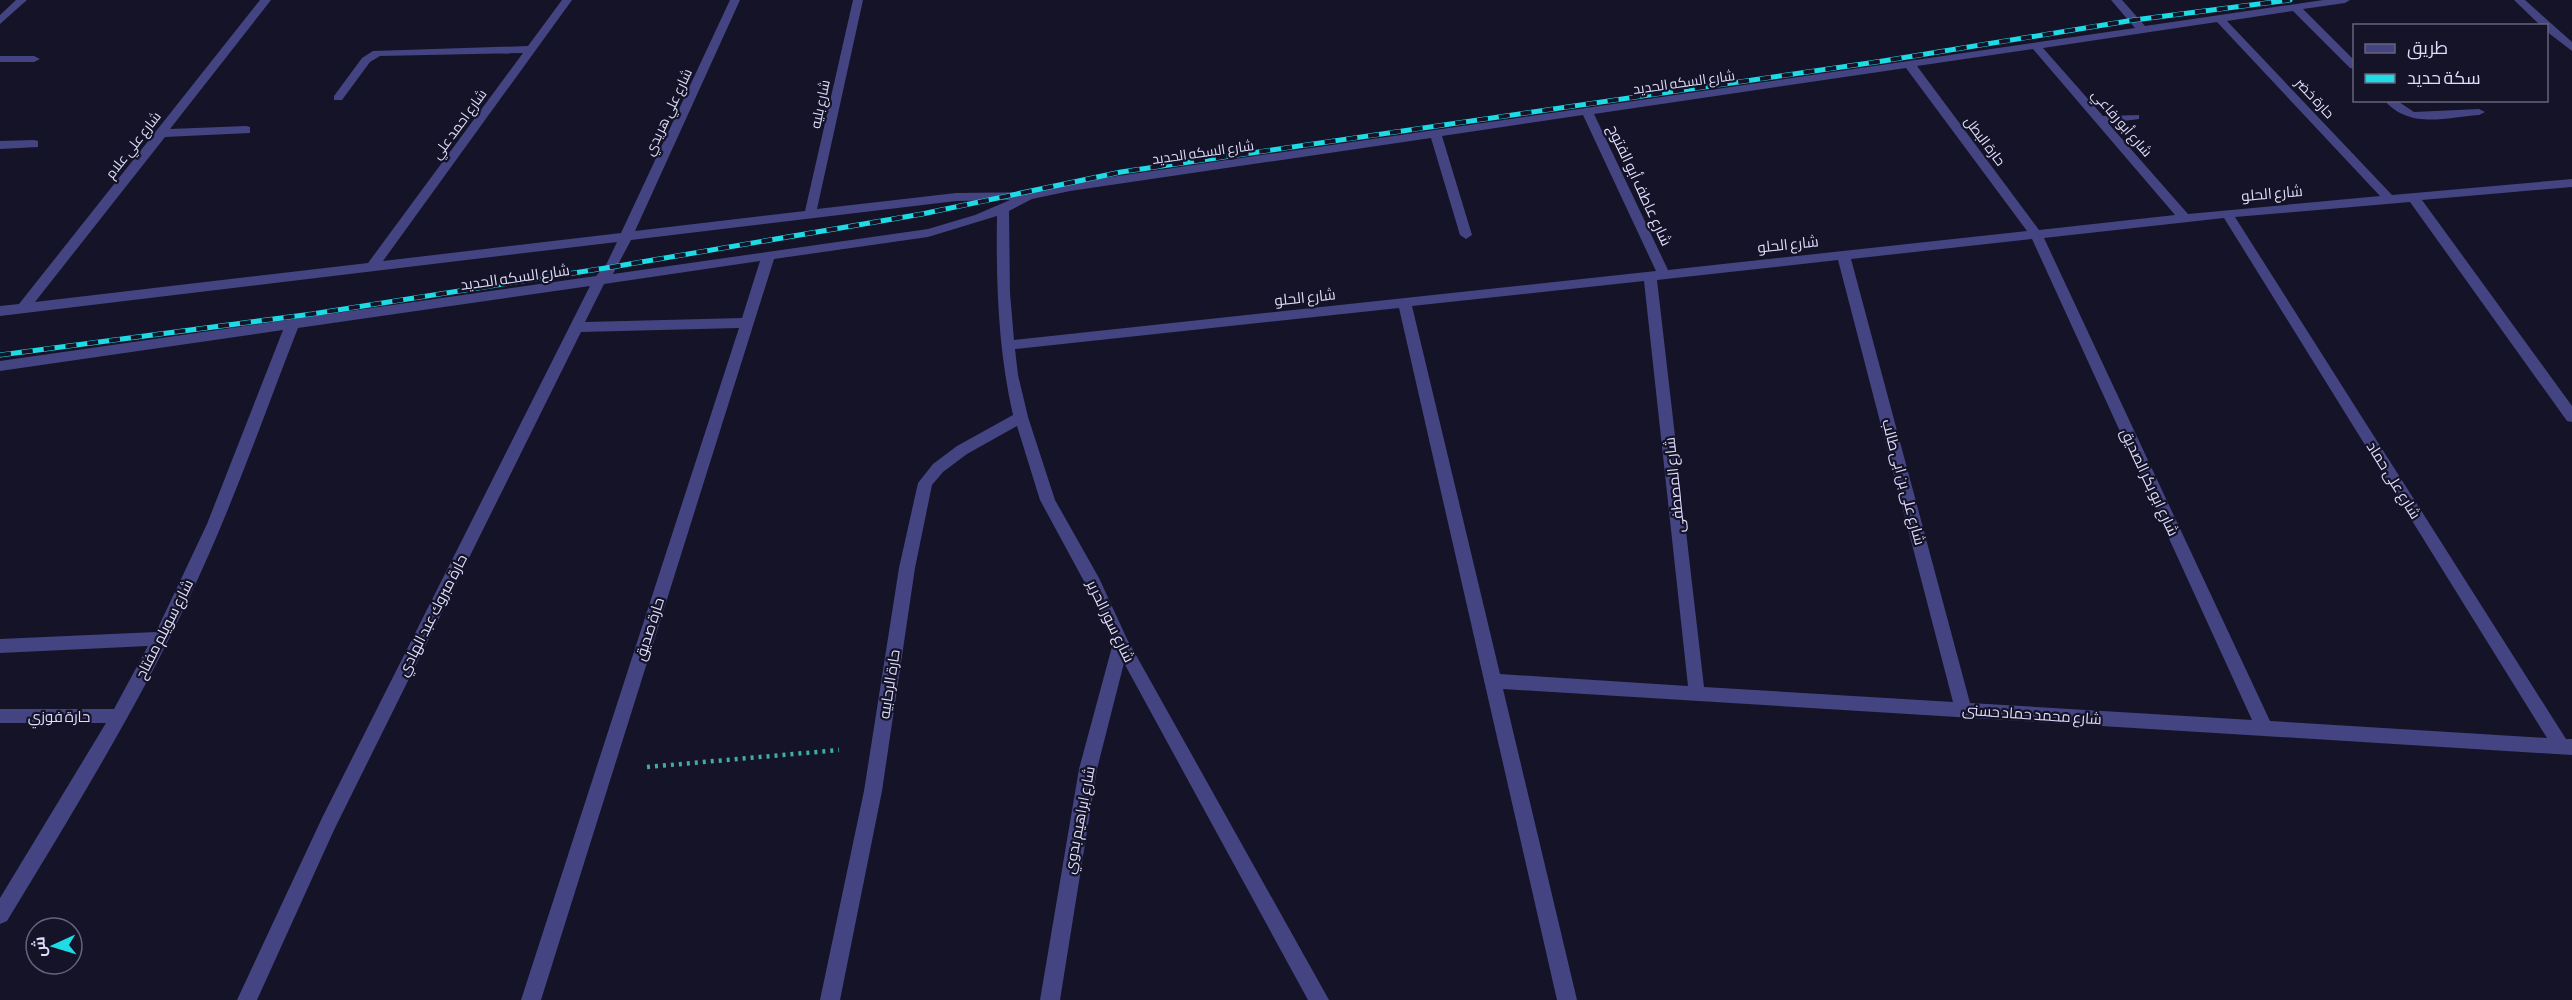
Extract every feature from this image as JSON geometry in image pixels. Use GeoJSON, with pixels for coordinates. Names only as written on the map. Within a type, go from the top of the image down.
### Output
{"type":"FeatureCollection","features":[{"type":"Feature","properties":{"kind":"street"},"geometry":{"type":"LineString","coordinates":[[0,21],[22,0]]}},
{"type":"Feature","properties":{"kind":"street","name":"شارع علي علام"},"geometry":{"type":"LineString","coordinates":[[23,308],[266,0]]}},
{"type":"Feature","properties":{"kind":"street","name":"شارع احمد علي"},"geometry":{"type":"LineString","coordinates":[[373,265],[567,0]]}},
{"type":"Feature","properties":{"kind":"street","name":"شارع علي هريدي"},"geometry":{"type":"LineString","coordinates":[[627,236],[735,0]]}},
{"type":"Feature","properties":{"kind":"street","name":"شارع بليه"},"geometry":{"type":"LineString","coordinates":[[810,215],[858,0]]}},
{"type":"Feature","properties":{"kind":"street"},"geometry":{"type":"LineString","coordinates":[[2116,0],[2144,30]]}},
{"type":"Feature","properties":{"kind":"street","name":"شارع السكه الحديد"},"geometry":{"type":"LineString","coordinates":[[0,310],[956,197],[1028,196],[1070,187],[2144,30],[2295,7],[2311,2],[2345,0]]}},
{"type":"Feature","properties":{"kind":"street"},"geometry":{"type":"LineString","coordinates":[[2519,0],[2546,24]]}},
{"type":"Feature","properties":{"kind":"street"},"geometry":{"type":"LineString","coordinates":[[2295,7],[2353,64]]}},
{"type":"Feature","properties":{"kind":"street","name":"حارة خضر"},"geometry":{"type":"LineString","coordinates":[[2219,18],[2390,199]]}},
{"type":"Feature","properties":{"kind":"street"},"geometry":{"type":"LineString","coordinates":[[2548,26],[2572,48]]}},
{"type":"Feature","properties":{"kind":"street","name":"شارع أبو رفاعي"},"geometry":{"type":"LineString","coordinates":[[2036,46],[2185,219]]}},
{"type":"Feature","properties":{"kind":"street"},"geometry":{"type":"LineString","coordinates":[[338,98],[366,60],[377,52],[530,49]]}},
{"type":"Feature","properties":{"kind":"street"},"geometry":{"type":"LineString","coordinates":[[0,59],[34,59]]}},
{"type":"Feature","properties":{"kind":"street","name":"حارة البطل"},"geometry":{"type":"LineString","coordinates":[[1910,65],[2036,235]]}},
{"type":"Feature","properties":{"kind":"street"},"geometry":{"type":"LineString","coordinates":[[2391,102],[2404,113],[2413,116],[2479,112]]}},
{"type":"Feature","properties":{"kind":"street","name":"شارع عاطف أبو الفتوح"},"geometry":{"type":"LineString","coordinates":[[1587,111],[1657,275]]}},
{"type":"Feature","properties":{"kind":"street"},"geometry":{"type":"LineString","coordinates":[[2099,120],[2135,117]]}},
{"type":"Feature","properties":{"kind":"street"},"geometry":{"type":"LineString","coordinates":[[162,133],[246,130]]}},
{"type":"Feature","properties":{"kind":"street"},"geometry":{"type":"LineString","coordinates":[[1435,133],[1466,235]]}},
{"type":"Feature","properties":{"kind":"street"},"geometry":{"type":"LineString","coordinates":[[0,145],[34,144]]}},
{"type":"Feature","properties":{"kind":"street","name":"شارع الحلو"},"geometry":{"type":"LineString","coordinates":[[1008,345],[2227,214],[2572,183]]}},
{"type":"Feature","properties":{"kind":"street","name":"شارع السكه الحديد"},"geometry":{"type":"LineString","coordinates":[[0,366],[768,258],[928,233],[968,224],[1003,210],[1028,196]]}},
{"type":"Feature","properties":{"kind":"street"},"geometry":{"type":"LineString","coordinates":[[2412,197],[2572,417]]}},
{"type":"Feature","properties":{"kind":"street","name":"شارع سور الحرير"},"geometry":{"type":"LineString","coordinates":[[1003,210],[1003,293],[1011,375],[1021,417],[1048,500],[1093,583],[1121,643],[1319,1000]]}},
{"type":"Feature","properties":{"kind":"street","name":"شارع على حماد"},"geometry":{"type":"LineString","coordinates":[[2227,214],[2566,747]]}},
{"type":"Feature","properties":{"kind":"street","name":"شارع ابو بكر الصديق"},"geometry":{"type":"LineString","coordinates":[[2036,235],[2265,729]]}},
{"type":"Feature","properties":{"kind":"street","name":"حارة مبروك عبد الهادي"},"geometry":{"type":"LineString","coordinates":[[247,1000],[328,824],[599,281],[612,267],[627,236]]}},
{"type":"Feature","properties":{"kind":"street","name":"شارع على بن ابى طالب"},"geometry":{"type":"LineString","coordinates":[[1843,255],[1964,710]]}},
{"type":"Feature","properties":{"kind":"street","name":"حارة صديق"},"geometry":{"type":"LineString","coordinates":[[531,1000],[768,258]]}},
{"type":"Feature","properties":{"kind":"street","name":"شارع المصطفى"},"geometry":{"type":"LineString","coordinates":[[1657,275],[1697,694]]}},
{"type":"Feature","properties":{"kind":"street"},"geometry":{"type":"LineString","coordinates":[[1405,303],[1567,1000]]}},
{"type":"Feature","properties":{"kind":"street"},"geometry":{"type":"LineString","coordinates":[[577,327],[748,323]]}},
{"type":"Feature","properties":{"kind":"street","name":"شارع سويلم مفتاح"},"geometry":{"type":"LineString","coordinates":[[0,915],[66,808],[161,639],[210,534],[292,324]]}},
{"type":"Feature","properties":{"kind":"street","name":"حارة الرحابيه"},"geometry":{"type":"LineString","coordinates":[[830,1000],[880,746],[907,568],[925,483],[938,468],[962,450],[1021,417]]}},
{"type":"Feature","properties":{"kind":"street"},"geometry":{"type":"LineString","coordinates":[[0,646],[161,639]]}},
{"type":"Feature","properties":{"kind":"street","name":"شارع ابراهيم بدوي"},"geometry":{"type":"LineString","coordinates":[[1050,1000],[1088,769],[1121,643]]}},
{"type":"Feature","properties":{"kind":"street","name":"شارع محمد حماد حسنى"},"geometry":{"type":"LineString","coordinates":[[1493,681],[2566,747]]}},
{"type":"Feature","properties":{"kind":"street","name":"حارة فوزي"},"geometry":{"type":"LineString","coordinates":[[0,716],[117,716]]}},
{"type":"Feature","properties":{"kind":"path"},"geometry":{"type":"LineString","coordinates":[[604,771],[880,746]]}},
{"type":"Feature","properties":{"kind":"railway"},"geometry":{"type":"LineString","coordinates":[[0,355],[312,314],[612,267],[922,214],[1121,172],[1883,61],[2134,20],[2290,0]]}}]}
